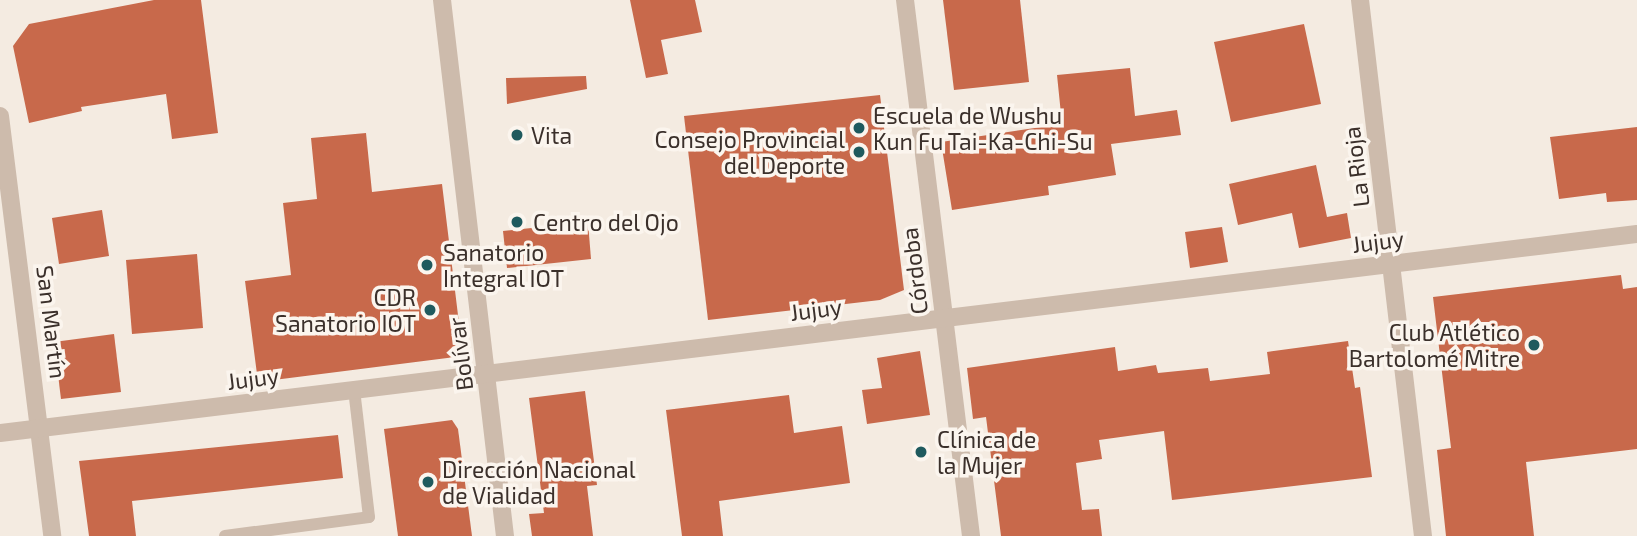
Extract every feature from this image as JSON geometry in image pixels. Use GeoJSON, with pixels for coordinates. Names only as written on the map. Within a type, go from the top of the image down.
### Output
{"type":"FeatureCollection","features":[{"type":"Feature","properties":{"kind":"street","name":"Bolívar"},"geometry":{"type":"LineString","coordinates":[[442,0],[505,536]]}},
{"type":"Feature","properties":{"kind":"street","name":"Córdoba"},"geometry":{"type":"LineString","coordinates":[[905,0],[971,536]]}},
{"type":"Feature","properties":{"kind":"street","name":"La Rioja"},"geometry":{"type":"LineString","coordinates":[[1360,0],[1423,536]]}},
{"type":"Feature","properties":{"kind":"street","name":"San Martín"},"geometry":{"type":"LineString","coordinates":[[0,116],[41,428],[52,536]]}},
{"type":"Feature","properties":{"kind":"street","name":"Jujuy"},"geometry":{"type":"LineString","coordinates":[[0,433],[1637,234]]}},
{"type":"Feature","properties":{"kind":"lane"},"geometry":{"type":"LineString","coordinates":[[225,536],[369,517],[354,390]]}},
{"type":"Feature","properties":{"kind":"building"},"geometry":{"type":"Polygon","coordinates":[[[154,0],[201,0],[218,133],[172,139],[166,94],[81,107],[82,111],[29,123],[13,46],[29,24],[154,0]]]}},
{"type":"Feature","properties":{"kind":"building"},"geometry":{"type":"Polygon","coordinates":[[[630,0],[695,0],[702,32],[661,40],[668,74],[646,78],[630,0]]]}},
{"type":"Feature","properties":{"kind":"building"},"geometry":{"type":"Polygon","coordinates":[[[943,0],[1020,0],[1029,82],[954,90],[943,0]]]}},
{"type":"Feature","properties":{"kind":"building"},"geometry":{"type":"Polygon","coordinates":[[[1304,24],[1321,104],[1231,122],[1214,42],[1304,24]]]}},
{"type":"Feature","properties":{"kind":"building"},"geometry":{"type":"Polygon","coordinates":[[[1130,68],[1135,116],[1177,110],[1181,135],[1111,144],[1116,175],[1048,186],[1049,195],[952,210],[941,142],[1062,124],[1057,75],[1130,68]]]}},
{"type":"Feature","properties":{"kind":"building"},"geometry":{"type":"Polygon","coordinates":[[[586,76],[587,89],[507,104],[506,78],[586,76]]]}},
{"type":"Feature","properties":{"kind":"building"},"geometry":{"type":"Polygon","coordinates":[[[880,95],[904,290],[880,300],[708,320],[684,116],[880,95]]]}},
{"type":"Feature","properties":{"kind":"building"},"geometry":{"type":"Polygon","coordinates":[[[1637,127],[1637,200],[1607,202],[1606,193],[1559,199],[1550,137],[1637,127]]]}},
{"type":"Feature","properties":{"kind":"building"},"geometry":{"type":"Polygon","coordinates":[[[366,133],[372,192],[442,184],[463,356],[258,382],[245,281],[291,275],[283,203],[317,199],[311,138],[366,133]]]}},
{"type":"Feature","properties":{"kind":"building"},"geometry":{"type":"Polygon","coordinates":[[[1316,165],[1327,217],[1347,213],[1351,238],[1299,248],[1292,213],[1238,225],[1229,184],[1316,165]]]}},
{"type":"Feature","properties":{"kind":"building"},"geometry":{"type":"Polygon","coordinates":[[[102,210],[109,256],[59,264],[52,218],[102,210]]]}},
{"type":"Feature","properties":{"kind":"building"},"geometry":{"type":"Polygon","coordinates":[[[588,222],[591,259],[507,268],[503,231],[588,222]]]}},
{"type":"Feature","properties":{"kind":"building"},"geometry":{"type":"Polygon","coordinates":[[[1222,227],[1228,262],[1190,268],[1185,232],[1222,227]]]}},
{"type":"Feature","properties":{"kind":"building"},"geometry":{"type":"Polygon","coordinates":[[[197,254],[203,328],[132,334],[126,260],[197,254]]]}},
{"type":"Feature","properties":{"kind":"building","name":"Club Atlético Bartolomé Mitre"},"geometry":{"type":"Polygon","coordinates":[[[1621,275],[1623,289],[1637,287],[1637,449],[1526,462],[1534,536],[1446,536],[1437,450],[1451,448],[1433,297],[1621,275]]]}},
{"type":"Feature","properties":{"kind":"building"},"geometry":{"type":"Polygon","coordinates":[[[114,334],[121,392],[61,399],[54,342],[114,334]]]}},
{"type":"Feature","properties":{"kind":"building"},"geometry":{"type":"Polygon","coordinates":[[[1348,341],[1355,388],[1360,387],[1372,477],[1172,500],[1164,431],[1099,440],[1102,459],[1076,463],[1082,510],[1099,509],[1102,536],[1001,536],[986,417],[973,419],[967,368],[1115,347],[1118,371],[1156,365],[1158,373],[1208,368],[1210,381],[1270,374],[1267,352],[1348,341]]]}},
{"type":"Feature","properties":{"kind":"building"},"geometry":{"type":"Polygon","coordinates":[[[920,351],[930,415],[867,424],[862,390],[882,388],[877,358],[920,351]]]}},
{"type":"Feature","properties":{"kind":"building"},"geometry":{"type":"Polygon","coordinates":[[[585,391],[597,485],[587,486],[593,536],[532,536],[529,514],[544,513],[529,398],[585,391]]]}},
{"type":"Feature","properties":{"kind":"building"},"geometry":{"type":"Polygon","coordinates":[[[789,395],[794,433],[842,426],[850,483],[719,501],[723,536],[682,536],[666,410],[789,395]]]}},
{"type":"Feature","properties":{"kind":"building","name":"Dirección Nacional de Vialidad"},"geometry":{"type":"Polygon","coordinates":[[[452,420],[458,429],[472,536],[398,536],[384,429],[452,420]]]}},
{"type":"Feature","properties":{"kind":"building"},"geometry":{"type":"Polygon","coordinates":[[[338,435],[343,478],[132,501],[136,536],[89,536],[79,461],[338,435]]]}},
{"type":"Feature","properties":{"kind":"place","name":"Escuela de Wushu Kun Fu Tai-Ka-Chi-Su"},"geometry":{"type":"Point","coordinates":[859,128]}},
{"type":"Feature","properties":{"kind":"place","name":"Vita"},"geometry":{"type":"Point","coordinates":[517,135]}},
{"type":"Feature","properties":{"kind":"place","name":"Consejo Provincial del Deporte"},"geometry":{"type":"Point","coordinates":[859,152]}},
{"type":"Feature","properties":{"kind":"place","name":"Centro del Ojo"},"geometry":{"type":"Point","coordinates":[517,222]}},
{"type":"Feature","properties":{"kind":"place","name":"Sanatorio Integral IOT"},"geometry":{"type":"Point","coordinates":[427,265]}},
{"type":"Feature","properties":{"kind":"place","name":"CDR Sanatorio IOT"},"geometry":{"type":"Point","coordinates":[430,310]}},
{"type":"Feature","properties":{"kind":"place","name":"Club Atlético Bartolomé Mitre"},"geometry":{"type":"Point","coordinates":[1534,345]}},
{"type":"Feature","properties":{"kind":"place","name":"Clínica de la Mujer"},"geometry":{"type":"Point","coordinates":[921,452]}},
{"type":"Feature","properties":{"kind":"place","name":"Dirección Nacional de Vialidad"},"geometry":{"type":"Point","coordinates":[428,482]}}]}
